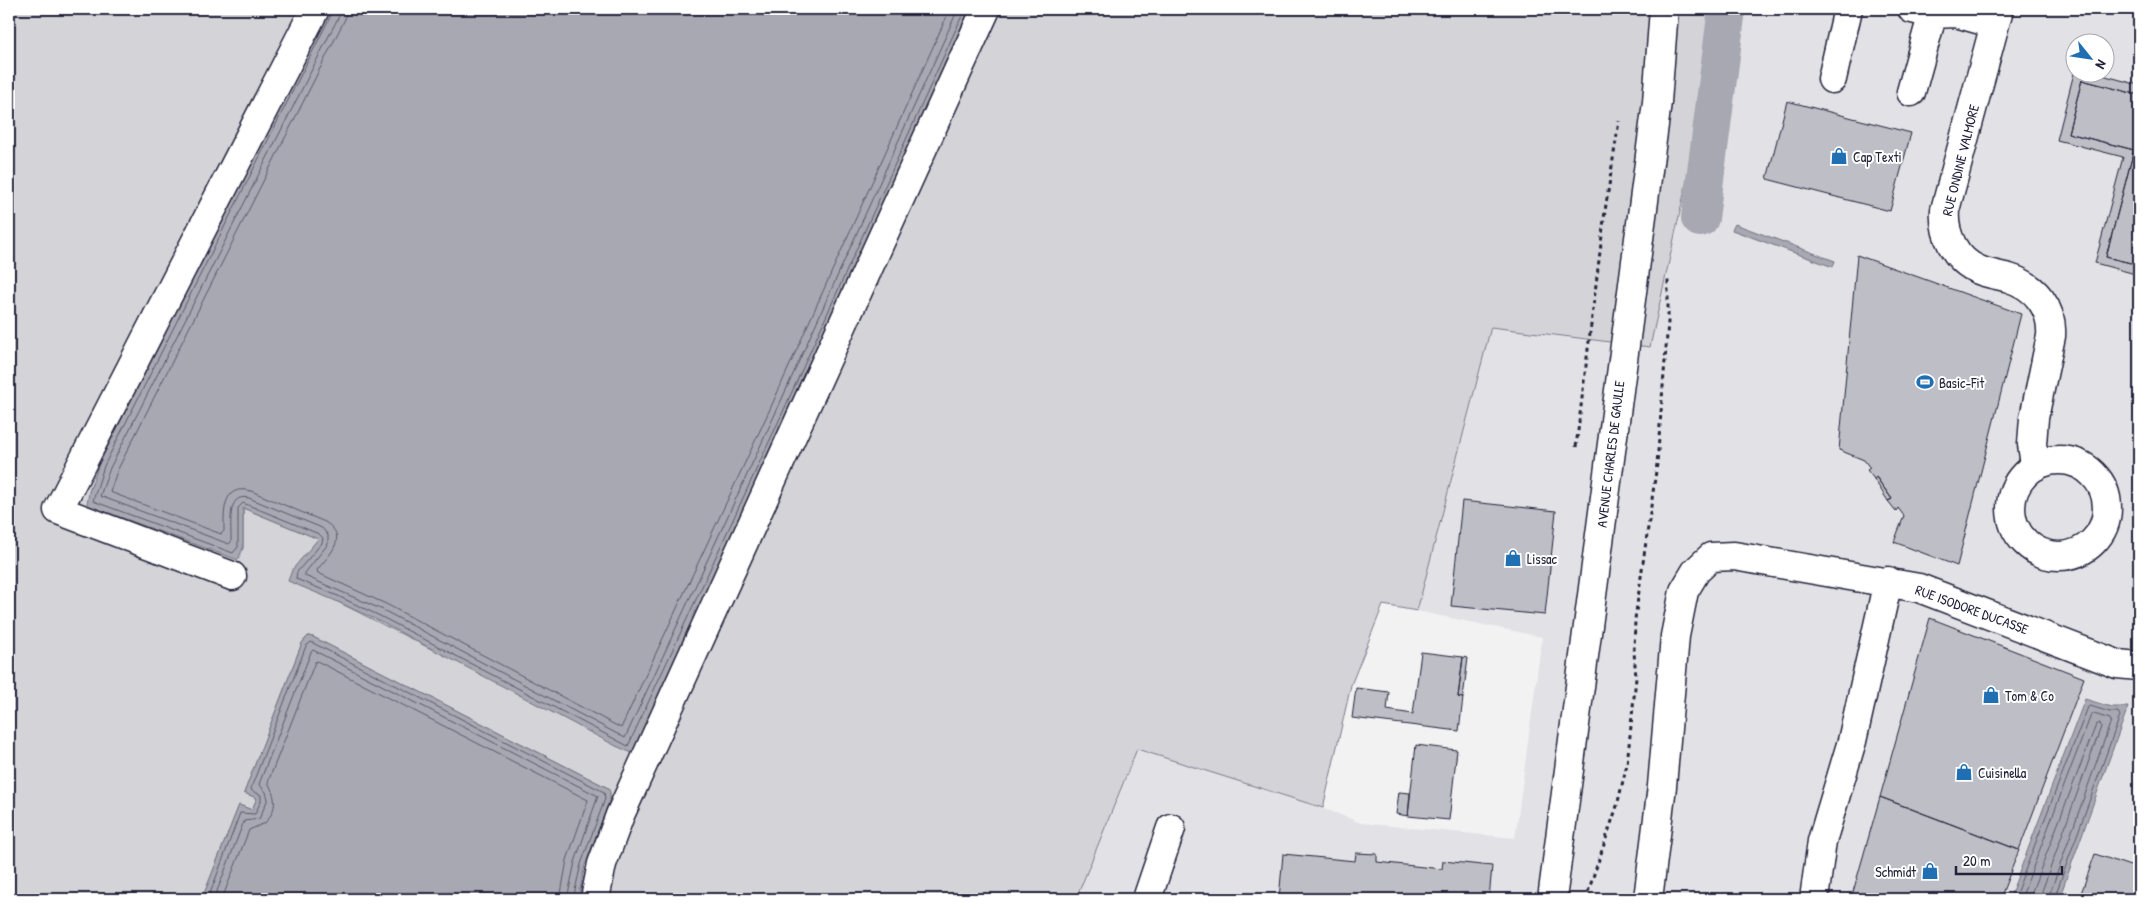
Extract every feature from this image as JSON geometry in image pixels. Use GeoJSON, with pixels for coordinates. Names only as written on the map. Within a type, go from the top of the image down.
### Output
{"type":"FeatureCollection","features":[{"type":"Feature","properties":{"kind":"main road"},"geometry":{"type":"LineString","coordinates":[[232,576],[58,510],[315,9]]}},
{"type":"Feature","properties":{"kind":"main road"},"geometry":{"type":"LineString","coordinates":[[595,899],[602,864],[620,815],[986,9]]}},
{"type":"Feature","properties":{"kind":"main road","name":"AVENUE CHARLES DE GAULLE"},"geometry":{"type":"LineString","coordinates":[[1552,899],[1656,112],[1664,9]]}},
{"type":"Feature","properties":{"kind":"main road"},"geometry":{"type":"LineString","coordinates":[[1832,79],[1848,9]]}},
{"type":"Feature","properties":{"kind":"main road"},"geometry":{"type":"LineString","coordinates":[[1911,92],[1926,11],[1997,16]]}},
{"type":"Feature","properties":{"kind":"main road","name":"RUE ONDINE VALMORE"},"geometry":{"type":"LineString","coordinates":[[1997,16],[1945,210],[1944,225],[1952,246],[1968,264],[1979,270],[2011,279],[2024,285],[2034,292],[2048,311],[2052,324],[2051,336],[2032,431],[2035,465]]}},
{"type":"Feature","properties":{"kind":"main road","name":"RUE ISODORE DUCASSE"},"geometry":{"type":"LineString","coordinates":[[1648,899],[1662,786],[1675,636],[1684,591],[1696,571],[1711,556],[1734,556],[1888,581],[1942,595],[2117,664],[2139,666]]}},
{"type":"Feature","properties":{"kind":"main road"},"geometry":{"type":"LineString","coordinates":[[1814,899],[1822,841],[1852,741],[1888,581]]}},
{"type":"Feature","properties":{"kind":"main road"},"geometry":{"type":"LineString","coordinates":[[1147,899],[1171,828]]}},
{"type":"Feature","properties":{"kind":"path"},"geometry":{"type":"LineString","coordinates":[[1586,899],[1618,806],[1627,764],[1636,678],[1634,652],[1635,618],[1657,464],[1668,322],[1668,272]]}},
{"type":"Feature","properties":{"kind":"shaded area"},"geometry":{"type":"Polygon","coordinates":[[[9,9],[329,9],[99,464],[89,492],[243,548],[243,508],[319,539],[292,570],[336,601],[433,650],[787,417],[970,9],[1713,9],[1697,135],[1650,347],[1491,327],[1417,611],[1383,605],[1351,685],[1323,808],[1137,749],[1076,899],[578,899],[608,788],[308,636],[302,643],[244,793],[257,798],[252,810],[239,805],[202,899],[9,899],[9,9]]]}},
{"type":"Feature","properties":{"kind":"shaded area"},"geometry":{"type":"Polygon","coordinates":[[[1713,9],[2139,9],[2139,899],[1076,899],[1137,748],[1323,808],[1361,823],[1515,838],[1542,637],[1417,611],[1491,327],[1650,347],[1697,135],[1713,9]]]}},
{"type":"Feature","properties":{"kind":"water"},"geometry":{"type":"Polygon","coordinates":[[[329,9],[970,9],[787,417],[632,753],[377,620],[288,581],[292,570],[318,539],[243,508],[243,548],[238,560],[87,505],[89,492],[99,464],[329,9]]]}},
{"type":"Feature","properties":{"kind":"water"},"geometry":{"type":"Polygon","coordinates":[[[1735,224],[1835,261],[1833,267],[1732,230],[1735,224]]]}},
{"type":"Feature","properties":{"kind":"water"},"geometry":{"type":"Polygon","coordinates":[[[308,636],[608,788],[610,799],[585,865],[578,899],[202,899],[239,805],[252,810],[257,798],[244,793],[302,643],[308,636]]]}},
{"type":"Feature","properties":{"kind":"water"},"geometry":{"type":"Polygon","coordinates":[[[2085,699],[2111,707],[2128,707],[2059,899],[2009,899],[2085,699]]]}},
{"type":"Feature","properties":{"kind":"building"},"geometry":{"type":"Polygon","coordinates":[[[2116,79],[2139,85],[2139,95],[2090,82],[2116,82],[2116,79]]]}},
{"type":"Feature","properties":{"kind":"building"},"geometry":{"type":"Polygon","coordinates":[[[2072,82],[2081,82],[2068,133],[2134,150],[2106,257],[2139,265],[2139,275],[2095,263],[2123,157],[2057,140],[2072,82]]]}},
{"type":"Feature","properties":{"kind":"building"},"geometry":{"type":"Polygon","coordinates":[[[2081,82],[2090,82],[2139,95],[2139,265],[2106,257],[2134,150],[2068,133],[2081,82]]]}},
{"type":"Feature","properties":{"kind":"building","name":"Cap Texti"},"geometry":{"type":"Polygon","coordinates":[[[1787,101],[1911,133],[1890,211],[1767,179],[1787,101]]]}},
{"type":"Feature","properties":{"kind":"building","name":"Basic-Fit"},"geometry":{"type":"Polygon","coordinates":[[[1857,255],[2021,314],[1957,566],[1894,542],[1904,516],[1898,508],[1896,511],[1888,501],[1892,499],[1876,477],[1874,479],[1867,470],[1870,468],[1864,460],[1839,450],[1857,255]]]}},
{"type":"Feature","properties":{"kind":"building"},"geometry":{"type":"Polygon","coordinates":[[[1876,477],[1892,499],[1888,501],[1874,479],[1876,477]]]}},
{"type":"Feature","properties":{"kind":"building"},"geometry":{"type":"Polygon","coordinates":[[[1462,501],[1556,511],[1545,615],[1451,606],[1462,501]]]}},
{"type":"Feature","properties":{"kind":"building"},"geometry":{"type":"Polygon","coordinates":[[[1930,618],[2084,678],[2019,850],[1880,797],[1930,618]]]}},
{"type":"Feature","properties":{"kind":"building"},"geometry":{"type":"Polygon","coordinates":[[[1421,652],[1463,657],[1458,697],[1463,698],[1459,731],[1352,718],[1356,688],[1389,692],[1387,710],[1413,714],[1421,652]]]}},
{"type":"Feature","properties":{"kind":"building"},"geometry":{"type":"Polygon","coordinates":[[[1463,657],[1468,658],[1463,698],[1458,697],[1463,657]]]}},
{"type":"Feature","properties":{"kind":"building"},"geometry":{"type":"Polygon","coordinates":[[[1416,745],[1457,750],[1449,820],[1408,816],[1416,745]]]}},
{"type":"Feature","properties":{"kind":"building"},"geometry":{"type":"Polygon","coordinates":[[[1399,792],[1410,793],[1408,816],[1396,814],[1399,792]]]}},
{"type":"Feature","properties":{"kind":"building"},"geometry":{"type":"Polygon","coordinates":[[[1880,797],[2019,850],[2000,899],[1851,899],[1880,797]]]}},
{"type":"Feature","properties":{"kind":"building"},"geometry":{"type":"Polygon","coordinates":[[[1356,853],[1377,854],[1377,862],[1442,869],[1443,861],[1492,866],[1489,899],[1374,899],[1375,896],[1371,896],[1370,899],[1356,899],[1357,895],[1353,894],[1353,899],[1279,899],[1283,854],[1355,861],[1356,853]]]}},
{"type":"Feature","properties":{"kind":"building"},"geometry":{"type":"Polygon","coordinates":[[[2095,854],[2139,869],[2139,899],[2079,899],[2095,854]]]}},
{"type":"Feature","properties":{"kind":"waterway"},"geometry":{"type":"LineString","coordinates":[[1700,218],[1727,9]]}},
{"type":"Feature","properties":{"kind":"place","name":"Cap Texti"},"geometry":{"type":"Point","coordinates":[1839,156]}},
{"type":"Feature","properties":{"kind":"place","name":"Basic-Fit"},"geometry":{"type":"Point","coordinates":[1925,382]}},
{"type":"Feature","properties":{"kind":"place","name":"Lissac"},"geometry":{"type":"Point","coordinates":[1513,558]}},
{"type":"Feature","properties":{"kind":"place","name":"Tom & Co"},"geometry":{"type":"Point","coordinates":[1991,695]}},
{"type":"Feature","properties":{"kind":"place","name":"Cuisinella"},"geometry":{"type":"Point","coordinates":[1964,772]}},
{"type":"Feature","properties":{"kind":"place","name":"Schmidt"},"geometry":{"type":"Point","coordinates":[1930,871]}}]}
